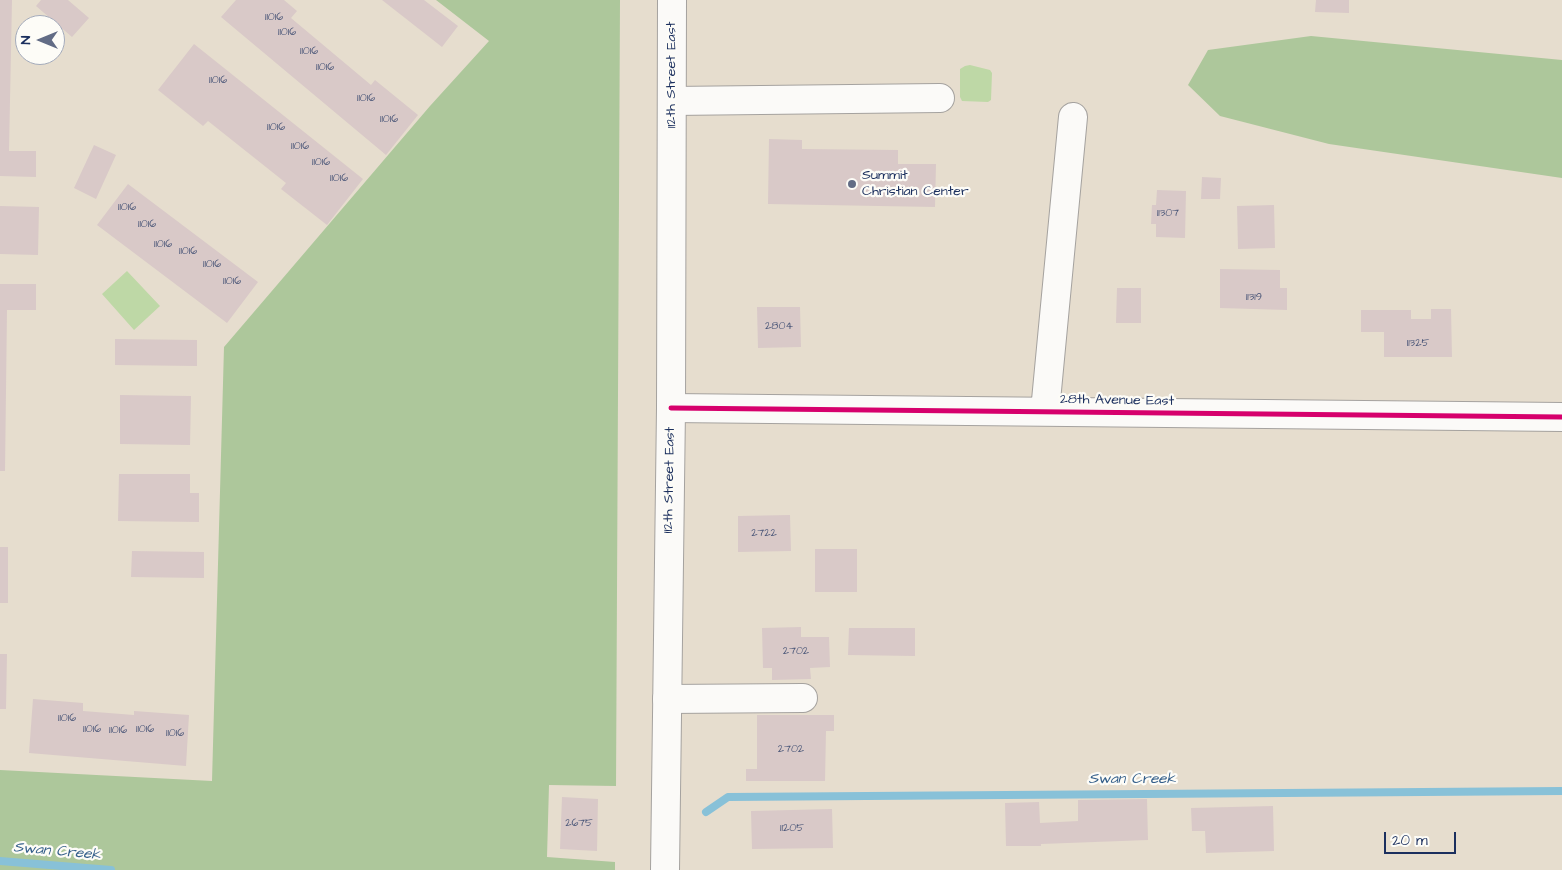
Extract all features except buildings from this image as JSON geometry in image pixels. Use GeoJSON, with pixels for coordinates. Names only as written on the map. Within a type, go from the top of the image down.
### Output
{"type":"FeatureCollection","features":[{"type":"Feature","properties":{"kind":"street","name":"112th Street East"},"geometry":{"type":"LineString","coordinates":[[665,870],[671,408],[672,0]]}},
{"type":"Feature","properties":{"kind":"street"},"geometry":{"type":"LineString","coordinates":[[672,101],[940,98]]}},
{"type":"Feature","properties":{"kind":"street"},"geometry":{"type":"LineString","coordinates":[[1045,411],[1073,117]]}},
{"type":"Feature","properties":{"kind":"street","name":"28th Avenue East"},"geometry":{"type":"LineString","coordinates":[[671,408],[1562,417]]}},
{"type":"Feature","properties":{"kind":"street"},"geometry":{"type":"LineString","coordinates":[[667,700],[803,698]]}},
{"type":"Feature","properties":{"kind":"green space"},"geometry":{"type":"Polygon","coordinates":[[[436,0],[620,0],[616,786],[549,785],[547,857],[615,862],[615,870],[0,870],[0,770],[212,781],[224,347],[430,106],[489,41],[436,0]]]}},
{"type":"Feature","properties":{"kind":"green space"},"geometry":{"type":"Polygon","coordinates":[[[1311,36],[1562,60],[1562,178],[1329,144],[1220,116],[1188,85],[1208,50],[1311,36]]]}},
{"type":"Feature","properties":{"kind":"green space"},"geometry":{"type":"Polygon","coordinates":[[[970,65],[990,70],[992,73],[991,100],[988,102],[962,101],[960,97],[960,69],[970,65]]]}},
{"type":"Feature","properties":{"kind":"green space"},"geometry":{"type":"Polygon","coordinates":[[[127,271],[160,306],[134,330],[102,294],[127,271]]]}},
{"type":"Feature","properties":{"kind":"waterway","name":"Swan Creek"},"geometry":{"type":"LineString","coordinates":[[706,812],[728,797],[1562,791]]}},
{"type":"Feature","properties":{"kind":"waterway","name":"Swan Creek"},"geometry":{"type":"LineString","coordinates":[[0,861],[111,870]]}},
{"type":"Feature","properties":{"kind":"cycle path"},"geometry":{"type":"LineString","coordinates":[[671,408],[1562,417]]}},
{"type":"Feature","properties":{"kind":"place","name":"Summit Christian Center"},"geometry":{"type":"Point","coordinates":[852,184]}}]}
